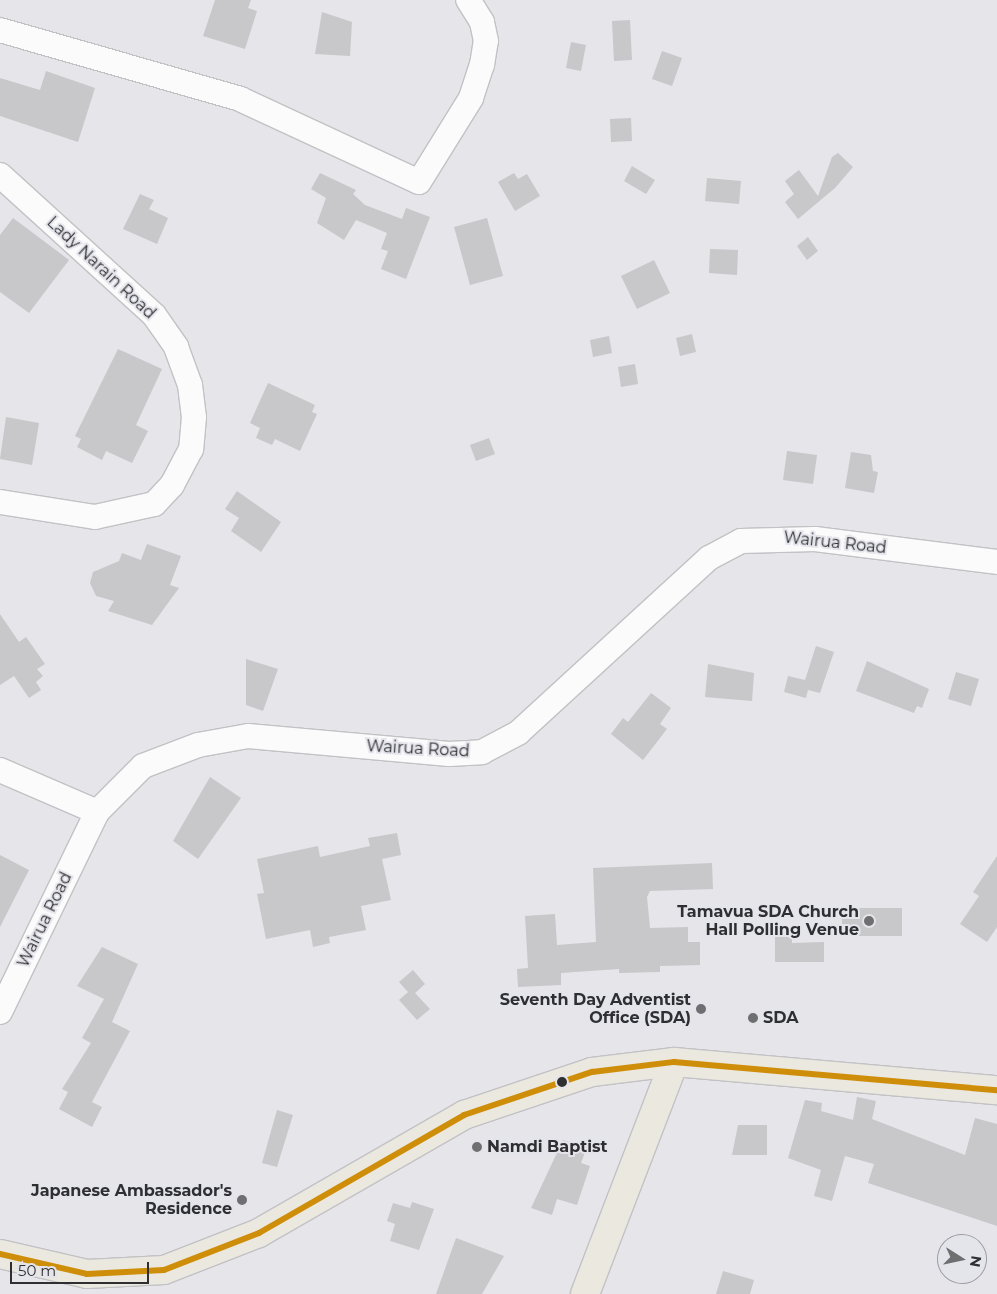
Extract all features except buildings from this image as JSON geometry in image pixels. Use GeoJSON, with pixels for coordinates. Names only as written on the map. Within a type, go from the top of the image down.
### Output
{"type":"FeatureCollection","features":[{"type":"Feature","properties":{"kind":"main road"},"geometry":{"type":"LineString","coordinates":[[585,1294],[674,1062]]}},
{"type":"Feature","properties":{"kind":"main road"},"geometry":{"type":"LineString","coordinates":[[0,1254],[87,1274],[164,1270],[259,1233],[464,1115],[592,1072],[674,1062],[997,1090]]}},
{"type":"Feature","properties":{"kind":"street"},"geometry":{"type":"LineString","coordinates":[[0,30],[240,100],[419,182],[471,98],[482,65],[486,41],[482,22],[468,0]]}},
{"type":"Feature","properties":{"kind":"street","name":"Lady Narain Road"},"geometry":{"type":"LineString","coordinates":[[0,174],[154,315],[176,347],[190,385],[194,417],[192,449],[172,485],[154,504],[95,517],[0,502]]}},
{"type":"Feature","properties":{"kind":"street","name":"Wairua Road"},"geometry":{"type":"LineString","coordinates":[[0,1012],[97,812],[143,766],[198,745],[248,736],[448,754],[482,752],[518,733],[709,558],[741,541],[815,539],[997,562]]}},
{"type":"Feature","properties":{"kind":"street"},"geometry":{"type":"LineString","coordinates":[[0,770],[97,812]]}},
{"type":"Feature","properties":{"kind":"transit line"},"geometry":{"type":"LineString","coordinates":[[0,1254],[87,1274],[164,1270],[259,1233],[464,1115],[592,1072],[674,1062],[997,1090]]}},
{"type":"Feature","properties":{"kind":"place","name":"Tamavua SDA Church Hall Polling Venue"},"geometry":{"type":"Point","coordinates":[869,921]}},
{"type":"Feature","properties":{"kind":"place","name":"Seventh Day Adventist Office (SDA)"},"geometry":{"type":"Point","coordinates":[701,1009]}},
{"type":"Feature","properties":{"kind":"place","name":"SDA"},"geometry":{"type":"Point","coordinates":[753,1018]}},
{"type":"Feature","properties":{"kind":"place","name":"Namdi Baptist"},"geometry":{"type":"Point","coordinates":[477,1147]}},
{"type":"Feature","properties":{"kind":"place","name":"Japanese Ambassador's Residence"},"geometry":{"type":"Point","coordinates":[242,1200]}}]}
